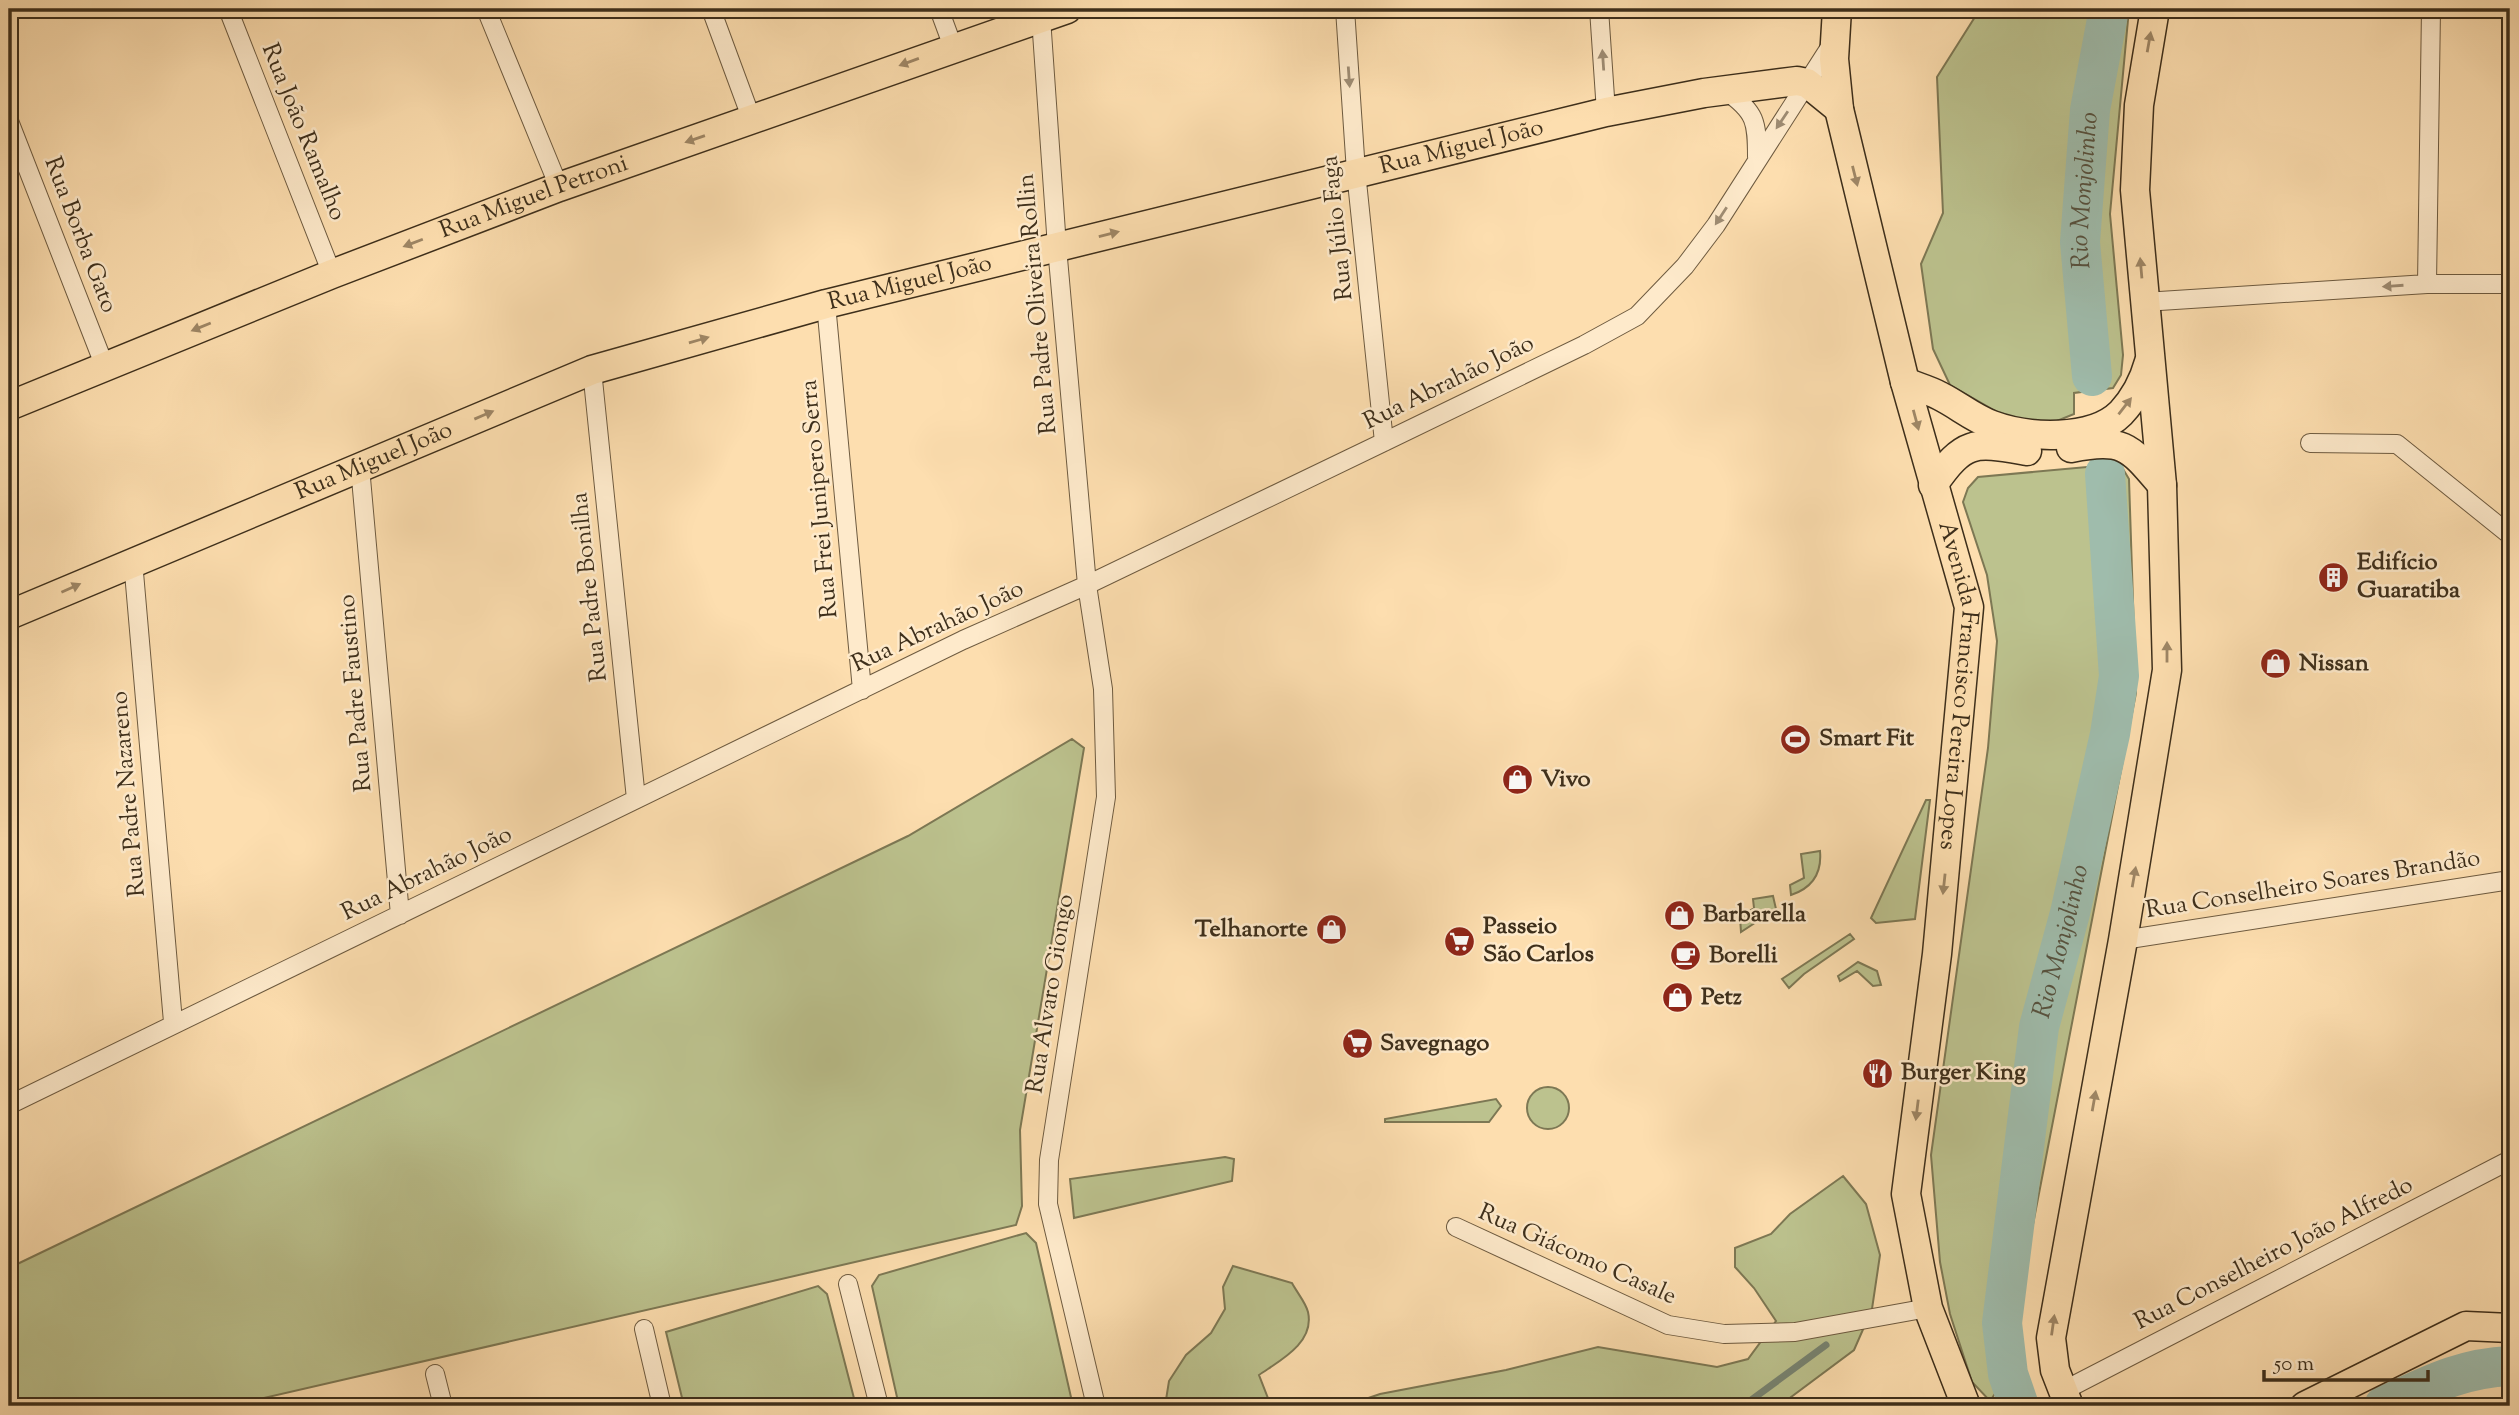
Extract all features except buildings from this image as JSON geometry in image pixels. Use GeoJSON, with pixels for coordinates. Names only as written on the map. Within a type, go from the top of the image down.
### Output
{"type":"FeatureCollection","features":[{"type":"Feature","properties":{"kind":"main road","name":"Avenida Francisco Pereira Lopes"},"geometry":{"type":"LineString","coordinates":[[1837,9],[1834,41],[1839,110],[1905,382],[1969,607],[1937,954],[1906,1194],[1928,1308],[1966,1406]]}},
{"type":"Feature","properties":{"kind":"main road"},"geometry":{"type":"LineString","coordinates":[[2065,1399],[2054,1370],[2053,1325],[2123,940],[2167,670],[2162,485],[2135,190],[2139,104],[2155,9]]}},
{"type":"Feature","properties":{"kind":"main road","name":"Rua Miguel Petroni"},"geometry":{"type":"LineString","coordinates":[[9,406],[332,274],[559,187],[1054,13]]}},
{"type":"Feature","properties":{"kind":"main road","name":"Rua Miguel João"},"geometry":{"type":"LineString","coordinates":[[9,615],[592,370],[826,304],[1606,112],[1783,81],[1807,83]]}},
{"type":"Feature","properties":{"kind":"main road"},"geometry":{"type":"LineString","coordinates":[[1807,83],[1839,110]]}},
{"type":"Feature","properties":{"kind":"main road"},"geometry":{"type":"LineString","coordinates":[[1905,382],[1941,396],[1990,424],[2030,435],[2052,436],[2096,426],[2120,414],[2143,380],[2150,360]]}},
{"type":"Feature","properties":{"kind":"main road"},"geometry":{"type":"LineString","coordinates":[[1933,485],[1953,456],[1976,445],[2048,452],[2101,442],[2134,452],[2162,485]]}},
{"type":"Feature","properties":{"kind":"main road"},"geometry":{"type":"LineString","coordinates":[[2305,1406],[2466,1325],[2510,1328]]}},
{"type":"Feature","properties":{"kind":"street","name":"Rua João Ramalho"},"geometry":{"type":"LineString","coordinates":[[228,9],[332,274]]}},
{"type":"Feature","properties":{"kind":"street"},"geometry":{"type":"LineString","coordinates":[[486,9],[559,187]]}},
{"type":"Feature","properties":{"kind":"street"},"geometry":{"type":"LineString","coordinates":[[711,9],[752,120]]}},
{"type":"Feature","properties":{"kind":"street"},"geometry":{"type":"LineString","coordinates":[[939,9],[953,47]]}},
{"type":"Feature","properties":{"kind":"street","name":"Rua Júlio Faga"},"geometry":{"type":"LineString","coordinates":[[1345,9],[1356,172],[1384,442]]}},
{"type":"Feature","properties":{"kind":"street"},"geometry":{"type":"LineString","coordinates":[[1599,9],[1606,112]]}},
{"type":"Feature","properties":{"kind":"street"},"geometry":{"type":"LineString","coordinates":[[2427,284],[2431,9]]}},
{"type":"Feature","properties":{"kind":"street","name":"Rua Padre Oliveira Rollin"},"geometry":{"type":"LineString","coordinates":[[1054,13],[1057,247],[1087,585]]}},
{"type":"Feature","properties":{"kind":"street","name":"Rua Abrahão João"},"geometry":{"type":"LineString","coordinates":[[9,1105],[173,1022],[1384,442],[1584,345],[1637,316],[1685,266],[1716,225],[1757,157],[1834,41]]}},
{"type":"Feature","properties":{"kind":"street"},"geometry":{"type":"LineString","coordinates":[[1726,91],[1752,114],[1757,130],[1757,157]]}},
{"type":"Feature","properties":{"kind":"street","name":"Rua Borba Gato"},"geometry":{"type":"LineString","coordinates":[[9,121],[105,367]]}},
{"type":"Feature","properties":{"kind":"street"},"geometry":{"type":"LineString","coordinates":[[2144,302],[2427,284],[2510,284]]}},
{"type":"Feature","properties":{"kind":"street","name":"Rua Frei Junipero Serra"},"geometry":{"type":"LineString","coordinates":[[826,304],[862,690]]}},
{"type":"Feature","properties":{"kind":"street","name":"Rua Padre Bonilha"},"geometry":{"type":"LineString","coordinates":[[592,370],[636,799]]}},
{"type":"Feature","properties":{"kind":"street"},"geometry":{"type":"LineString","coordinates":[[2310,443],[2397,444],[2510,535]]}},
{"type":"Feature","properties":{"kind":"street","name":"Rua Padre Faustino"},"geometry":{"type":"LineString","coordinates":[[360,467],[400,915]]}},
{"type":"Feature","properties":{"kind":"street","name":"Rua Padre Nazareno"},"geometry":{"type":"LineString","coordinates":[[133,561],[173,1022]]}},
{"type":"Feature","properties":{"kind":"street","name":"Rua Alvaro Giongo"},"geometry":{"type":"LineString","coordinates":[[1087,585],[1103,690],[1106,797],[1049,1160],[1048,1204],[1096,1406]]}},
{"type":"Feature","properties":{"kind":"street","name":"Rua Conselheiro Soares Brandão"},"geometry":{"type":"LineString","coordinates":[[2123,940],[2510,880]]}},
{"type":"Feature","properties":{"kind":"street","name":"Rua Conselheiro João Alfredo"},"geometry":{"type":"LineString","coordinates":[[2065,1399],[2510,1160]]}},
{"type":"Feature","properties":{"kind":"street","name":"Rua Giácomo Casale"},"geometry":{"type":"LineString","coordinates":[[1456,1227],[1668,1325],[1724,1334],[1795,1332],[1928,1308]]}},
{"type":"Feature","properties":{"kind":"street"},"geometry":{"type":"LineString","coordinates":[[848,1284],[879,1406]]}},
{"type":"Feature","properties":{"kind":"street"},"geometry":{"type":"LineString","coordinates":[[644,1329],[662,1406]]}},
{"type":"Feature","properties":{"kind":"street"},"geometry":{"type":"LineString","coordinates":[[435,1374],[443,1406]]}},
{"type":"Feature","properties":{"kind":"green space"},"geometry":{"type":"Polygon","coordinates":[[[1980,9],[2129,9],[2110,214],[2123,355],[2121,375],[2113,388],[2074,393],[2074,414],[2047,425],[2013,421],[1950,385],[1933,349],[1921,264],[1943,213],[1937,77],[1980,9]]]}},
{"type":"Feature","properties":{"kind":"green space"},"geometry":{"type":"Polygon","coordinates":[[[2120,464],[2129,479],[2136,693],[2016,1312],[2018,1360],[1990,1401],[1972,1382],[1950,1314],[1940,1262],[1931,1155],[1988,748],[1997,641],[1987,575],[1963,502],[1968,488],[1978,477],[2120,464]]]}},
{"type":"Feature","properties":{"kind":"green space"},"geometry":{"type":"Polygon","coordinates":[[[1072,739],[1084,748],[1020,1130],[1022,1206],[1016,1225],[229,1406],[9,1406],[9,1268],[908,836],[1072,739]]]}},
{"type":"Feature","properties":{"kind":"green space"},"geometry":{"type":"Polygon","coordinates":[[[1926,800],[1930,800],[1915,919],[1876,923],[1871,918],[1926,800]]]}},
{"type":"Feature","properties":{"kind":"green space"},"geometry":{"type":"Polygon","coordinates":[[[1820,851],[1819,866],[1814,879],[1805,888],[1791,895],[1790,885],[1804,878],[1801,854],[1820,851]]]}},
{"type":"Feature","properties":{"kind":"green space"},"geometry":{"type":"Polygon","coordinates":[[[1773,896],[1776,909],[1741,932],[1740,917],[1754,908],[1753,899],[1773,896]]]}},
{"type":"Feature","properties":{"kind":"green space"},"geometry":{"type":"Polygon","coordinates":[[[1850,934],[1854,939],[1804,974],[1789,988],[1782,979],[1850,934]]]}},
{"type":"Feature","properties":{"kind":"green space"},"geometry":{"type":"Polygon","coordinates":[[[1858,962],[1877,971],[1881,985],[1873,986],[1857,971],[1840,981],[1838,976],[1858,962]]]}},
{"type":"Feature","properties":{"kind":"green space"},"geometry":{"type":"Polygon","coordinates":[[[1548,1087],[1563,1093],[1569,1108],[1563,1123],[1548,1129],[1533,1123],[1527,1108],[1533,1093],[1548,1087]]]}},
{"type":"Feature","properties":{"kind":"green space"},"geometry":{"type":"Polygon","coordinates":[[[1496,1099],[1501,1106],[1489,1122],[1385,1122],[1385,1119],[1496,1099]]]}},
{"type":"Feature","properties":{"kind":"green space"},"geometry":{"type":"Polygon","coordinates":[[[1225,1157],[1234,1159],[1232,1181],[1074,1218],[1070,1179],[1225,1157]]]}},
{"type":"Feature","properties":{"kind":"green space"},"geometry":{"type":"Polygon","coordinates":[[[1843,1176],[1866,1204],[1880,1255],[1872,1309],[1854,1350],[1779,1406],[1345,1406],[1380,1394],[1506,1370],[1598,1347],[1717,1367],[1748,1359],[1776,1321],[1754,1288],[1735,1267],[1735,1248],[1771,1234],[1790,1214],[1843,1176]]]}},
{"type":"Feature","properties":{"kind":"green space"},"geometry":{"type":"Polygon","coordinates":[[[1026,1233],[1036,1243],[1073,1406],[899,1406],[872,1286],[879,1275],[1026,1233]]]}},
{"type":"Feature","properties":{"kind":"green space"},"geometry":{"type":"Polygon","coordinates":[[[1233,1266],[1292,1283],[1308,1312],[1309,1323],[1301,1342],[1259,1375],[1271,1406],[1165,1406],[1169,1381],[1186,1355],[1211,1333],[1225,1309],[1223,1287],[1233,1266]]]}},
{"type":"Feature","properties":{"kind":"green space"},"geometry":{"type":"Polygon","coordinates":[[[818,1286],[827,1294],[856,1406],[684,1406],[666,1332],[818,1286]]]}},
{"type":"Feature","properties":{"kind":"waterway","name":"Rio Monjolinho"},"geometry":{"type":"LineString","coordinates":[[2092,376],[2080,242],[2090,110],[2109,9]]}},
{"type":"Feature","properties":{"kind":"waterway","name":"Rio Monjolinho"},"geometry":{"type":"LineString","coordinates":[[2019,1406],[2008,1374],[2002,1323],[2039,1027],[2070,913],[2110,734],[2119,676],[2105,474]]}},
{"type":"Feature","properties":{"kind":"waterway"},"geometry":{"type":"LineString","coordinates":[[1743,1406],[1826,1345]]}},
{"type":"Feature","properties":{"kind":"waterway","name":"Rio Monjolinho"},"geometry":{"type":"LineString","coordinates":[[2384,1406],[2460,1374],[2510,1366]]}},
{"type":"Feature","properties":{"kind":"place","name":"Edifício Guaratiba"},"geometry":{"type":"Point","coordinates":[2334,577]}},
{"type":"Feature","properties":{"kind":"place","name":"Nissan"},"geometry":{"type":"Point","coordinates":[2276,664]}},
{"type":"Feature","properties":{"kind":"place","name":"Smart Fit"},"geometry":{"type":"Point","coordinates":[1796,739]}},
{"type":"Feature","properties":{"kind":"place","name":"Vivo"},"geometry":{"type":"Point","coordinates":[1518,780]}},
{"type":"Feature","properties":{"kind":"place","name":"Barbarella"},"geometry":{"type":"Point","coordinates":[1680,915]}},
{"type":"Feature","properties":{"kind":"place","name":"Telhanorte"},"geometry":{"type":"Point","coordinates":[1331,930]}},
{"type":"Feature","properties":{"kind":"place","name":"Passeio São Carlos"},"geometry":{"type":"Point","coordinates":[1460,941]}},
{"type":"Feature","properties":{"kind":"place","name":"Borelli"},"geometry":{"type":"Point","coordinates":[1686,956]}},
{"type":"Feature","properties":{"kind":"place","name":"Petz"},"geometry":{"type":"Point","coordinates":[1678,998]}},
{"type":"Feature","properties":{"kind":"place","name":"Savegnago"},"geometry":{"type":"Point","coordinates":[1357,1044]}},
{"type":"Feature","properties":{"kind":"place","name":"Burger King"},"geometry":{"type":"Point","coordinates":[1878,1073]}}]}
